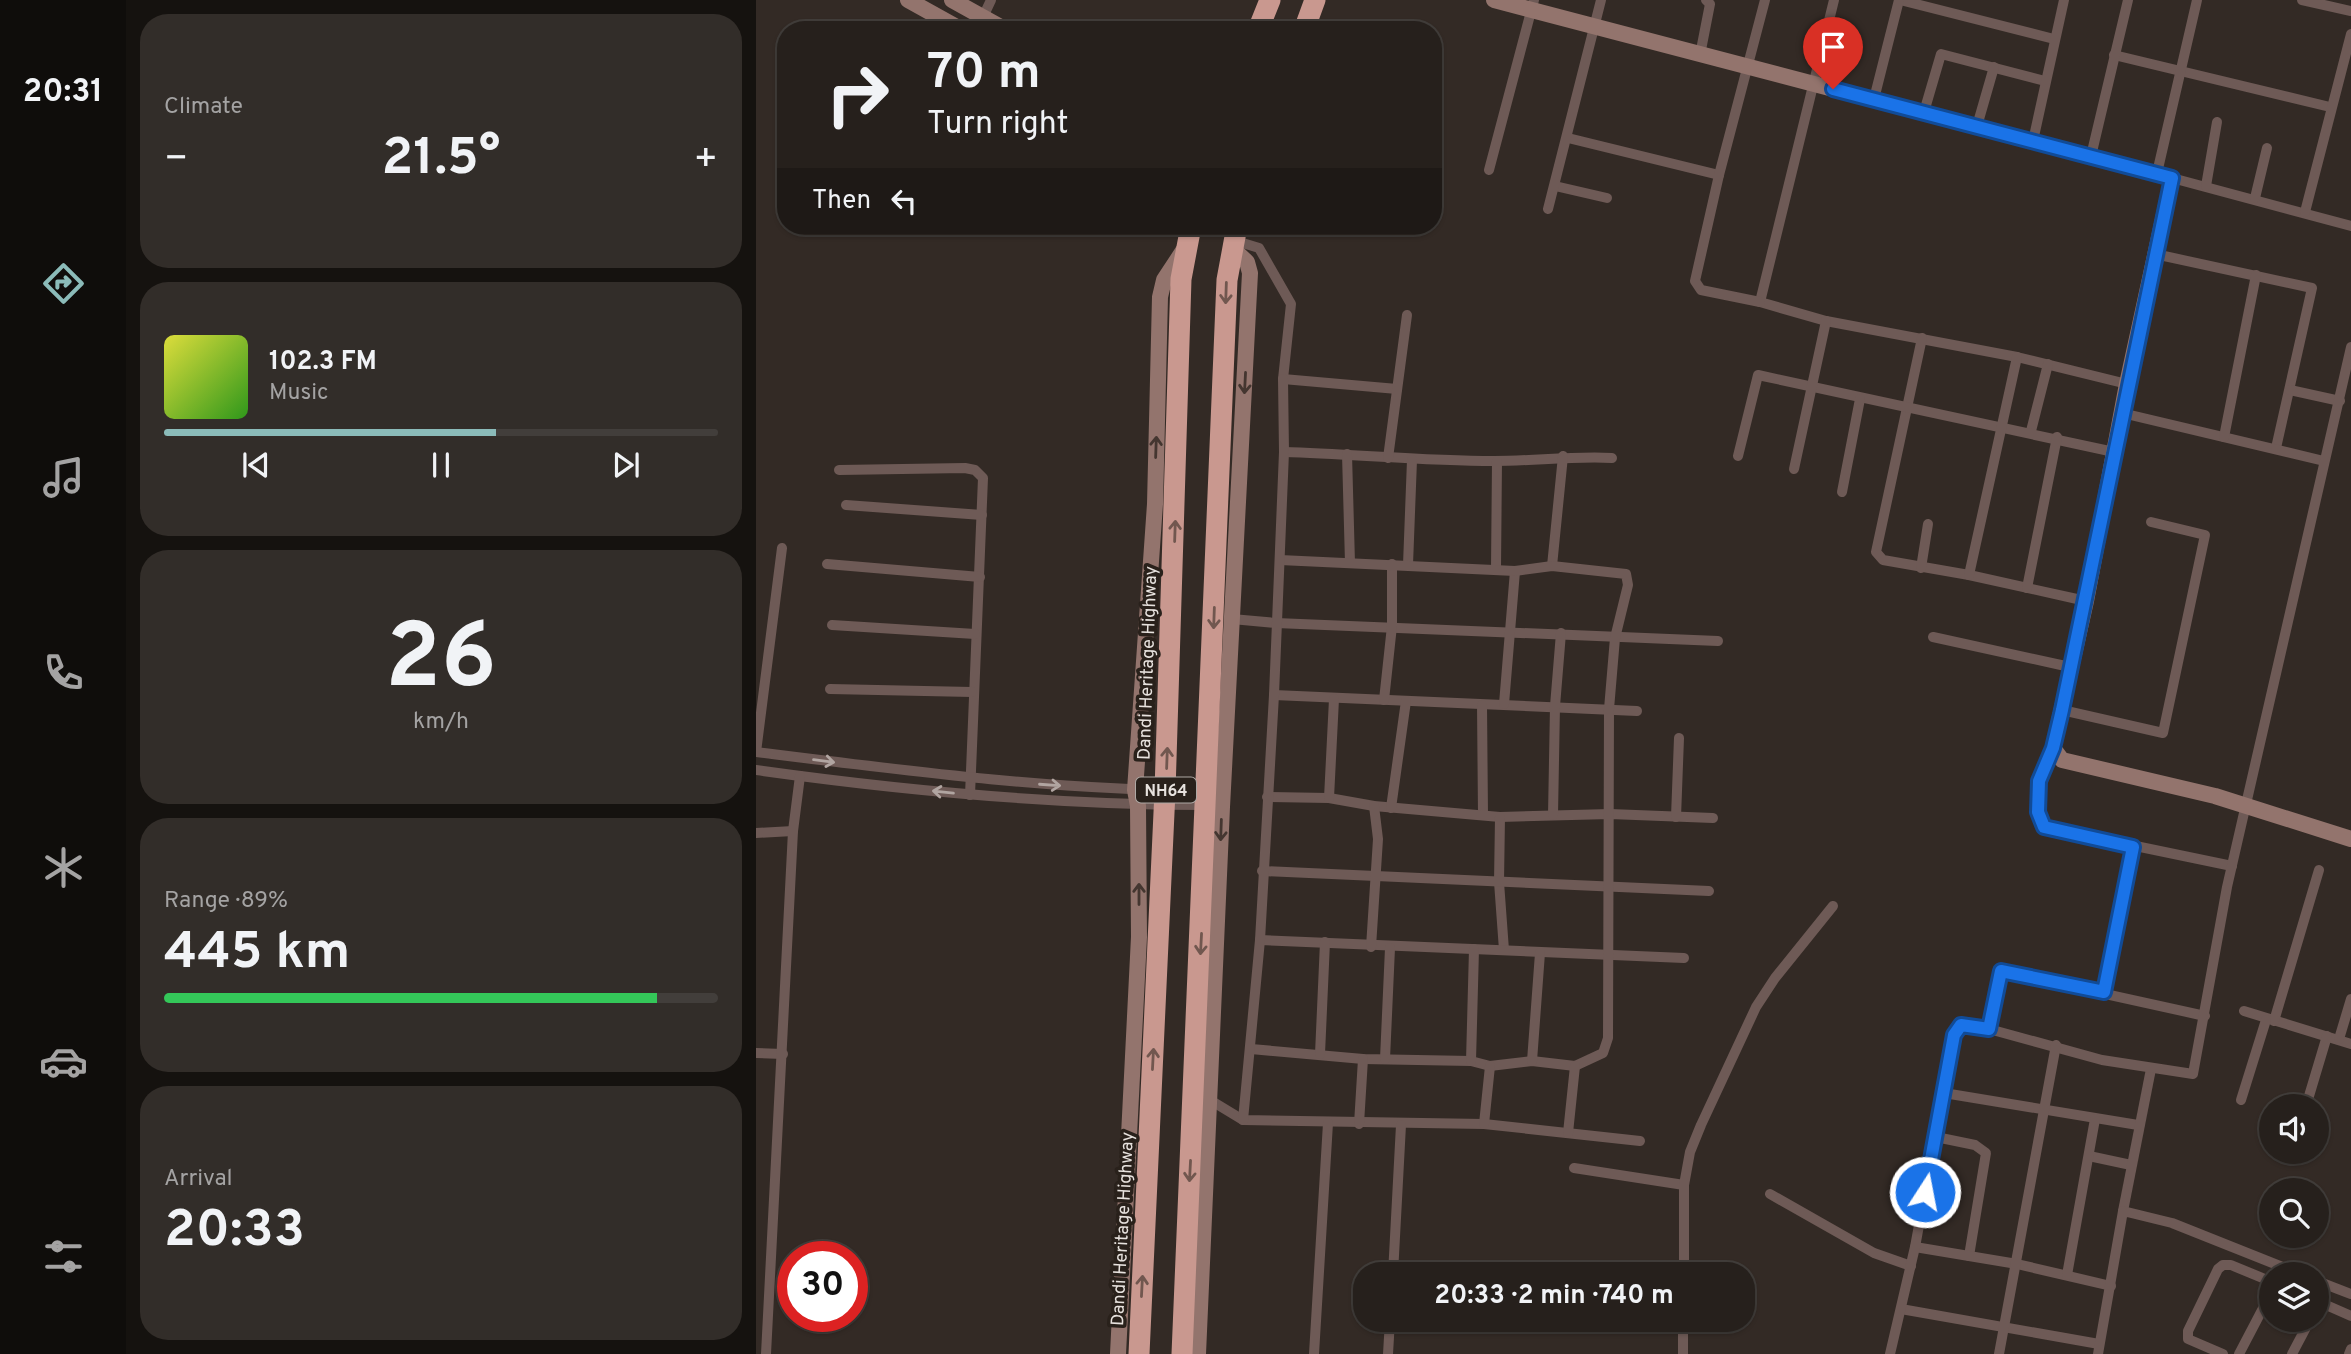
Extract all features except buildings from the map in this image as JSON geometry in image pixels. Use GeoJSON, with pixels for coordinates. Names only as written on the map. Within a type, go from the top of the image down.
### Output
{"type":"FeatureCollection","features":[{"type":"Feature","properties":{"kind":"highway"},"geometry":{"type":"LineString","coordinates":[[1307,21],[1315,0]]}},
{"type":"Feature","properties":{"kind":"highway","name":"Dandi Heritage Highway"},"geometry":{"type":"LineString","coordinates":[[1139,1354],[1165,798],[1181,279],[1189,235]]}},
{"type":"Feature","properties":{"kind":"highway","name":"NH64"},"geometry":{"type":"LineString","coordinates":[[1182,1354],[1227,280],[1234,238]]}},
{"type":"Feature","properties":{"kind":"street"},"geometry":{"type":"LineString","coordinates":[[908,0],[946,21]]}},
{"type":"Feature","properties":{"kind":"street"},"geometry":{"type":"LineString","coordinates":[[952,0],[990,21]]}},
{"type":"Feature","properties":{"kind":"street"},"geometry":{"type":"LineString","coordinates":[[983,17],[991,0]]}},
{"type":"Feature","properties":{"kind":"street"},"geometry":{"type":"LineString","coordinates":[[1494,0],[1533,6],[1594,27],[2255,198],[2351,226]]}},
{"type":"Feature","properties":{"kind":"street"},"geometry":{"type":"LineString","coordinates":[[1548,209],[1601,0]]}},
{"type":"Feature","properties":{"kind":"street"},"geometry":{"type":"LineString","coordinates":[[1700,55],[1710,4],[1706,0]]}},
{"type":"Feature","properties":{"kind":"street"},"geometry":{"type":"LineString","coordinates":[[1765,0],[1719,175],[1696,286],[1826,321],[2017,357],[2127,384]]}},
{"type":"Feature","properties":{"kind":"street"},"geometry":{"type":"LineString","coordinates":[[1760,302],[1833,0]]}},
{"type":"Feature","properties":{"kind":"street"},"geometry":{"type":"LineString","coordinates":[[1874,99],[1900,0],[2054,40]]}},
{"type":"Feature","properties":{"kind":"street"},"geometry":{"type":"LineString","coordinates":[[2034,141],[2064,0]]}},
{"type":"Feature","properties":{"kind":"street"},"geometry":{"type":"LineString","coordinates":[[2091,156],[2128,0]]}},
{"type":"Feature","properties":{"kind":"street"},"geometry":{"type":"LineString","coordinates":[[2197,0],[2178,72],[2155,254],[2127,384],[2086,601],[2053,748],[2036,797],[2044,827],[2231,866]]}},
{"type":"Feature","properties":{"kind":"street"},"geometry":{"type":"LineString","coordinates":[[2302,0],[2329,3],[2351,11]]}},
{"type":"Feature","properties":{"kind":"street"},"geometry":{"type":"LineString","coordinates":[[1489,170],[1533,6]]}},
{"type":"Feature","properties":{"kind":"street"},"geometry":{"type":"LineString","coordinates":[[2305,212],[2351,34]]}},
{"type":"Feature","properties":{"kind":"street"},"geometry":{"type":"LineString","coordinates":[[1924,112],[1941,54],[2045,81]]}},
{"type":"Feature","properties":{"kind":"street"},"geometry":{"type":"LineString","coordinates":[[2114,55],[2330,107]]}},
{"type":"Feature","properties":{"kind":"street"},"geometry":{"type":"LineString","coordinates":[[1977,126],[1994,67]]}},
{"type":"Feature","properties":{"kind":"street"},"geometry":{"type":"LineString","coordinates":[[2206,186],[2217,122]]}},
{"type":"Feature","properties":{"kind":"street"},"geometry":{"type":"LineString","coordinates":[[1568,138],[1719,175]]}},
{"type":"Feature","properties":{"kind":"street"},"geometry":{"type":"LineString","coordinates":[[2255,198],[2267,148]]}},
{"type":"Feature","properties":{"kind":"street"},"geometry":{"type":"LineString","coordinates":[[1555,186],[1607,198]]}},
{"type":"Feature","properties":{"kind":"street"},"geometry":{"type":"LineString","coordinates":[[1118,1354],[1139,937],[1137,798],[1155,505],[1160,297],[1164,280],[1188,235]]}},
{"type":"Feature","properties":{"kind":"street"},"geometry":{"type":"LineString","coordinates":[[1234,238],[1259,248],[1290,299],[1283,379],[1284,452],[1280,560],[1260,940],[1243,1120]]}},
{"type":"Feature","properties":{"kind":"street"},"geometry":{"type":"LineString","coordinates":[[1199,1354],[1250,273],[1234,238]]}},
{"type":"Feature","properties":{"kind":"street"},"geometry":{"type":"LineString","coordinates":[[2155,254],[2312,288],[2276,448]]}},
{"type":"Feature","properties":{"kind":"street"},"geometry":{"type":"LineString","coordinates":[[2224,437],[2256,275]]}},
{"type":"Feature","properties":{"kind":"street"},"geometry":{"type":"LineString","coordinates":[[1388,458],[1407,315]]}},
{"type":"Feature","properties":{"kind":"street"},"geometry":{"type":"LineString","coordinates":[[1794,469],[1826,321]]}},
{"type":"Feature","properties":{"kind":"street"},"geometry":{"type":"LineString","coordinates":[[1922,338],[1876,552],[1884,559],[1921,568],[1969,575],[2086,601]]}},
{"type":"Feature","properties":{"kind":"street"},"geometry":{"type":"LineString","coordinates":[[1890,1354],[1915,1247],[1954,1035],[1961,1025],[2056,1045],[2102,1060],[2193,1074],[2231,866],[2351,346]]}},
{"type":"Feature","properties":{"kind":"street"},"geometry":{"type":"LineString","coordinates":[[1969,575],[2017,357]]}},
{"type":"Feature","properties":{"kind":"street"},"geometry":{"type":"LineString","coordinates":[[2031,431],[2048,364]]}},
{"type":"Feature","properties":{"kind":"street"},"geometry":{"type":"LineString","coordinates":[[1738,456],[1758,375],[1860,399],[2002,428],[2031,431],[2114,452]]}},
{"type":"Feature","properties":{"kind":"street"},"geometry":{"type":"LineString","coordinates":[[1283,379],[1397,389]]}},
{"type":"Feature","properties":{"kind":"street"},"geometry":{"type":"LineString","coordinates":[[2290,390],[2340,401]]}},
{"type":"Feature","properties":{"kind":"street"},"geometry":{"type":"LineString","coordinates":[[1842,492],[1860,399]]}},
{"type":"Feature","properties":{"kind":"street"},"geometry":{"type":"LineString","coordinates":[[2122,413],[2324,461]]}},
{"type":"Feature","properties":{"kind":"street"},"geometry":{"type":"LineString","coordinates":[[2026,588],[2057,438]]}},
{"type":"Feature","properties":{"kind":"street"},"geometry":{"type":"LineString","coordinates":[[1284,452],[1412,460],[1497,461],[1563,456],[1612,458]]}},
{"type":"Feature","properties":{"kind":"street"},"geometry":{"type":"LineString","coordinates":[[1347,454],[1350,562]]}},
{"type":"Feature","properties":{"kind":"street"},"geometry":{"type":"LineString","coordinates":[[1552,566],[1563,456]]}},
{"type":"Feature","properties":{"kind":"street"},"geometry":{"type":"LineString","coordinates":[[1408,565],[1412,460]]}},
{"type":"Feature","properties":{"kind":"street"},"geometry":{"type":"LineString","coordinates":[[1496,568],[1497,461]]}},
{"type":"Feature","properties":{"kind":"street"},"geometry":{"type":"LineString","coordinates":[[839,470],[975,470],[983,478],[972,692],[970,795]]}},
{"type":"Feature","properties":{"kind":"street"},"geometry":{"type":"LineString","coordinates":[[846,505],[982,515]]}},
{"type":"Feature","properties":{"kind":"street"},"geometry":{"type":"LineString","coordinates":[[2062,710],[2163,733],[2205,535],[2151,522]]}},
{"type":"Feature","properties":{"kind":"street"},"geometry":{"type":"LineString","coordinates":[[1921,568],[1928,524]]}},
{"type":"Feature","properties":{"kind":"street"},"geometry":{"type":"LineString","coordinates":[[782,548],[756,752],[970,780],[1137,798]]}},
{"type":"Feature","properties":{"kind":"street"},"geometry":{"type":"LineString","coordinates":[[1251,1048],[1363,1059],[1471,1060],[1489,1066],[1532,1061],[1575,1066],[1603,1053],[1607,1047],[1609,709],[1615,638],[1628,585],[1626,574],[1552,566],[1516,571],[1280,560]]}},
{"type":"Feature","properties":{"kind":"street"},"geometry":{"type":"LineString","coordinates":[[827,564],[980,577]]}},
{"type":"Feature","properties":{"kind":"street"},"geometry":{"type":"LineString","coordinates":[[1384,701],[1392,626],[1392,564]]}},
{"type":"Feature","properties":{"kind":"street"},"geometry":{"type":"LineString","coordinates":[[1504,704],[1516,571]]}},
{"type":"Feature","properties":{"kind":"street"},"geometry":{"type":"LineString","coordinates":[[1233,619],[1718,641]]}},
{"type":"Feature","properties":{"kind":"street"},"geometry":{"type":"LineString","coordinates":[[832,625],[975,634]]}},
{"type":"Feature","properties":{"kind":"street"},"geometry":{"type":"LineString","coordinates":[[1553,815],[1555,706],[1561,633]]}},
{"type":"Feature","properties":{"kind":"street"},"geometry":{"type":"LineString","coordinates":[[1933,637],[2070,667]]}},
{"type":"Feature","properties":{"kind":"street"},"geometry":{"type":"LineString","coordinates":[[830,689],[972,692]]}},
{"type":"Feature","properties":{"kind":"street"},"geometry":{"type":"LineString","coordinates":[[1274,695],[1637,711]]}},
{"type":"Feature","properties":{"kind":"street"},"geometry":{"type":"LineString","coordinates":[[1329,798],[1334,699]]}},
{"type":"Feature","properties":{"kind":"street"},"geometry":{"type":"LineString","coordinates":[[1391,808],[1406,701]]}},
{"type":"Feature","properties":{"kind":"street"},"geometry":{"type":"LineString","coordinates":[[1482,705],[1483,814]]}},
{"type":"Feature","properties":{"kind":"street"},"geometry":{"type":"LineString","coordinates":[[1676,817],[1679,738]]}},
{"type":"Feature","properties":{"kind":"street"},"geometry":{"type":"LineString","coordinates":[[2053,748],[2062,760],[2246,805],[2351,839]]}},
{"type":"Feature","properties":{"kind":"street"},"geometry":{"type":"LineString","coordinates":[[756,770],[970,795],[1207,798]]}},
{"type":"Feature","properties":{"kind":"street"},"geometry":{"type":"LineString","coordinates":[[766,1354],[793,831],[800,776]]}},
{"type":"Feature","properties":{"kind":"street"},"geometry":{"type":"LineString","coordinates":[[1268,797],[1329,798],[1391,808],[1500,817],[1610,814],[1713,818]]}},
{"type":"Feature","properties":{"kind":"street"},"geometry":{"type":"LineString","coordinates":[[1371,947],[1378,839],[1374,806]]}},
{"type":"Feature","properties":{"kind":"street"},"geometry":{"type":"LineString","coordinates":[[1500,817],[1499,882],[1504,950]]}},
{"type":"Feature","properties":{"kind":"street"},"geometry":{"type":"LineString","coordinates":[[756,834],[793,831]]}},
{"type":"Feature","properties":{"kind":"street"},"geometry":{"type":"LineString","coordinates":[[2104,992],[2133,847]]}},
{"type":"Feature","properties":{"kind":"street"},"geometry":{"type":"LineString","coordinates":[[2241,1100],[2319,870]]}},
{"type":"Feature","properties":{"kind":"street"},"geometry":{"type":"LineString","coordinates":[[1262,871],[1709,891]]}},
{"type":"Feature","properties":{"kind":"street"},"geometry":{"type":"LineString","coordinates":[[1684,1262],[1684,1185],[1697,1134],[1756,1007],[1775,978],[1833,905]]}},
{"type":"Feature","properties":{"kind":"street"},"geometry":{"type":"LineString","coordinates":[[1260,940],[1390,948],[1684,958]]}},
{"type":"Feature","properties":{"kind":"street"},"geometry":{"type":"LineString","coordinates":[[1320,1054],[1325,942]]}},
{"type":"Feature","properties":{"kind":"street"},"geometry":{"type":"LineString","coordinates":[[1385,1059],[1390,948]]}},
{"type":"Feature","properties":{"kind":"street"},"geometry":{"type":"LineString","coordinates":[[1471,1060],[1474,949]]}},
{"type":"Feature","properties":{"kind":"street"},"geometry":{"type":"LineString","coordinates":[[1532,1061],[1539,953]]}},
{"type":"Feature","properties":{"kind":"street"},"geometry":{"type":"LineString","coordinates":[[1989,1029],[2001,971],[2205,1016]]}},
{"type":"Feature","properties":{"kind":"street"},"geometry":{"type":"LineString","coordinates":[[2339,1039],[2351,999]]}},
{"type":"Feature","properties":{"kind":"street"},"geometry":{"type":"LineString","coordinates":[[2244,1011],[2351,1044]]}},
{"type":"Feature","properties":{"kind":"street"},"geometry":{"type":"LineString","coordinates":[[2310,1094],[2327,1036]]}},
{"type":"Feature","properties":{"kind":"street"},"geometry":{"type":"LineString","coordinates":[[1998,1354],[2056,1045]]}},
{"type":"Feature","properties":{"kind":"street"},"geometry":{"type":"LineString","coordinates":[[756,1053],[783,1054]]}},
{"type":"Feature","properties":{"kind":"street"},"geometry":{"type":"LineString","coordinates":[[1359,1124],[1363,1059]]}},
{"type":"Feature","properties":{"kind":"street"},"geometry":{"type":"LineString","coordinates":[[1484,1124],[1489,1066]]}},
{"type":"Feature","properties":{"kind":"street"},"geometry":{"type":"LineString","coordinates":[[1568,1133],[1575,1066]]}},
{"type":"Feature","properties":{"kind":"street"},"geometry":{"type":"LineString","coordinates":[[1901,1309],[2099,1349],[2138,1125],[2151,1069]]}},
{"type":"Feature","properties":{"kind":"street"},"geometry":{"type":"LineString","coordinates":[[1944,1093],[2138,1125]]}},
{"type":"Feature","properties":{"kind":"street"},"geometry":{"type":"LineString","coordinates":[[1210,1100],[1243,1120],[1401,1125],[1484,1124],[1640,1141]]}},
{"type":"Feature","properties":{"kind":"street"},"geometry":{"type":"LineString","coordinates":[[2067,1275],[2095,1119]]}},
{"type":"Feature","properties":{"kind":"street"},"geometry":{"type":"LineString","coordinates":[[1314,1354],[1328,1123]]}},
{"type":"Feature","properties":{"kind":"street"},"geometry":{"type":"LineString","coordinates":[[1394,1262],[1401,1125]]}},
{"type":"Feature","properties":{"kind":"street"},"geometry":{"type":"LineString","coordinates":[[1936,1137],[1975,1146],[1986,1153],[1969,1256]]}},
{"type":"Feature","properties":{"kind":"street"},"geometry":{"type":"LineString","coordinates":[[2089,1156],[2131,1165]]}},
{"type":"Feature","properties":{"kind":"street"},"geometry":{"type":"LineString","coordinates":[[1574,1168],[1684,1185]]}},
{"type":"Feature","properties":{"kind":"street"},"geometry":{"type":"LineString","coordinates":[[1770,1194],[1874,1253],[1911,1266]]}},
{"type":"Feature","properties":{"kind":"street"},"geometry":{"type":"LineString","coordinates":[[2123,1211],[2172,1223],[2261,1262]]}},
{"type":"Feature","properties":{"kind":"street"},"geometry":{"type":"LineString","coordinates":[[1915,1247],[2017,1264],[2111,1286]]}},
{"type":"Feature","properties":{"kind":"street"},"geometry":{"type":"LineString","coordinates":[[2223,1354],[2188,1339],[2188,1331],[2218,1269],[2223,1265],[2231,1265],[2259,1277]]}},
{"type":"Feature","properties":{"kind":"street"},"geometry":{"type":"LineString","coordinates":[[2329,1286],[2351,1294]]}},
{"type":"Feature","properties":{"kind":"street"},"geometry":{"type":"LineString","coordinates":[[2329,1307],[2351,1316]]}},
{"type":"Feature","properties":{"kind":"street"},"geometry":{"type":"LineString","coordinates":[[2239,1354],[2259,1315]]}},
{"type":"Feature","properties":{"kind":"street"},"geometry":{"type":"LineString","coordinates":[[1388,1354],[1389,1332]]}},
{"type":"Feature","properties":{"kind":"street"},"geometry":{"type":"LineString","coordinates":[[1683,1332],[1683,1354]]}},
{"type":"Feature","properties":{"kind":"street"},"geometry":{"type":"LineString","coordinates":[[2292,1354],[2304,1332]]}},
{"type":"Feature","properties":{"kind":"street"},"geometry":{"type":"LineString","coordinates":[[2349,1354],[2351,1349]]}},
{"type":"Feature","properties":{"kind":"route"},"geometry":{"type":"LineString","coordinates":[[1833,89],[2172,178],[2127,384],[2086,601],[2053,748],[2039,781],[2036,797],[2044,827],[2133,847],[2104,992],[2001,971],[1989,1029],[1961,1025],[1954,1035],[1925,1192]]}}]}
